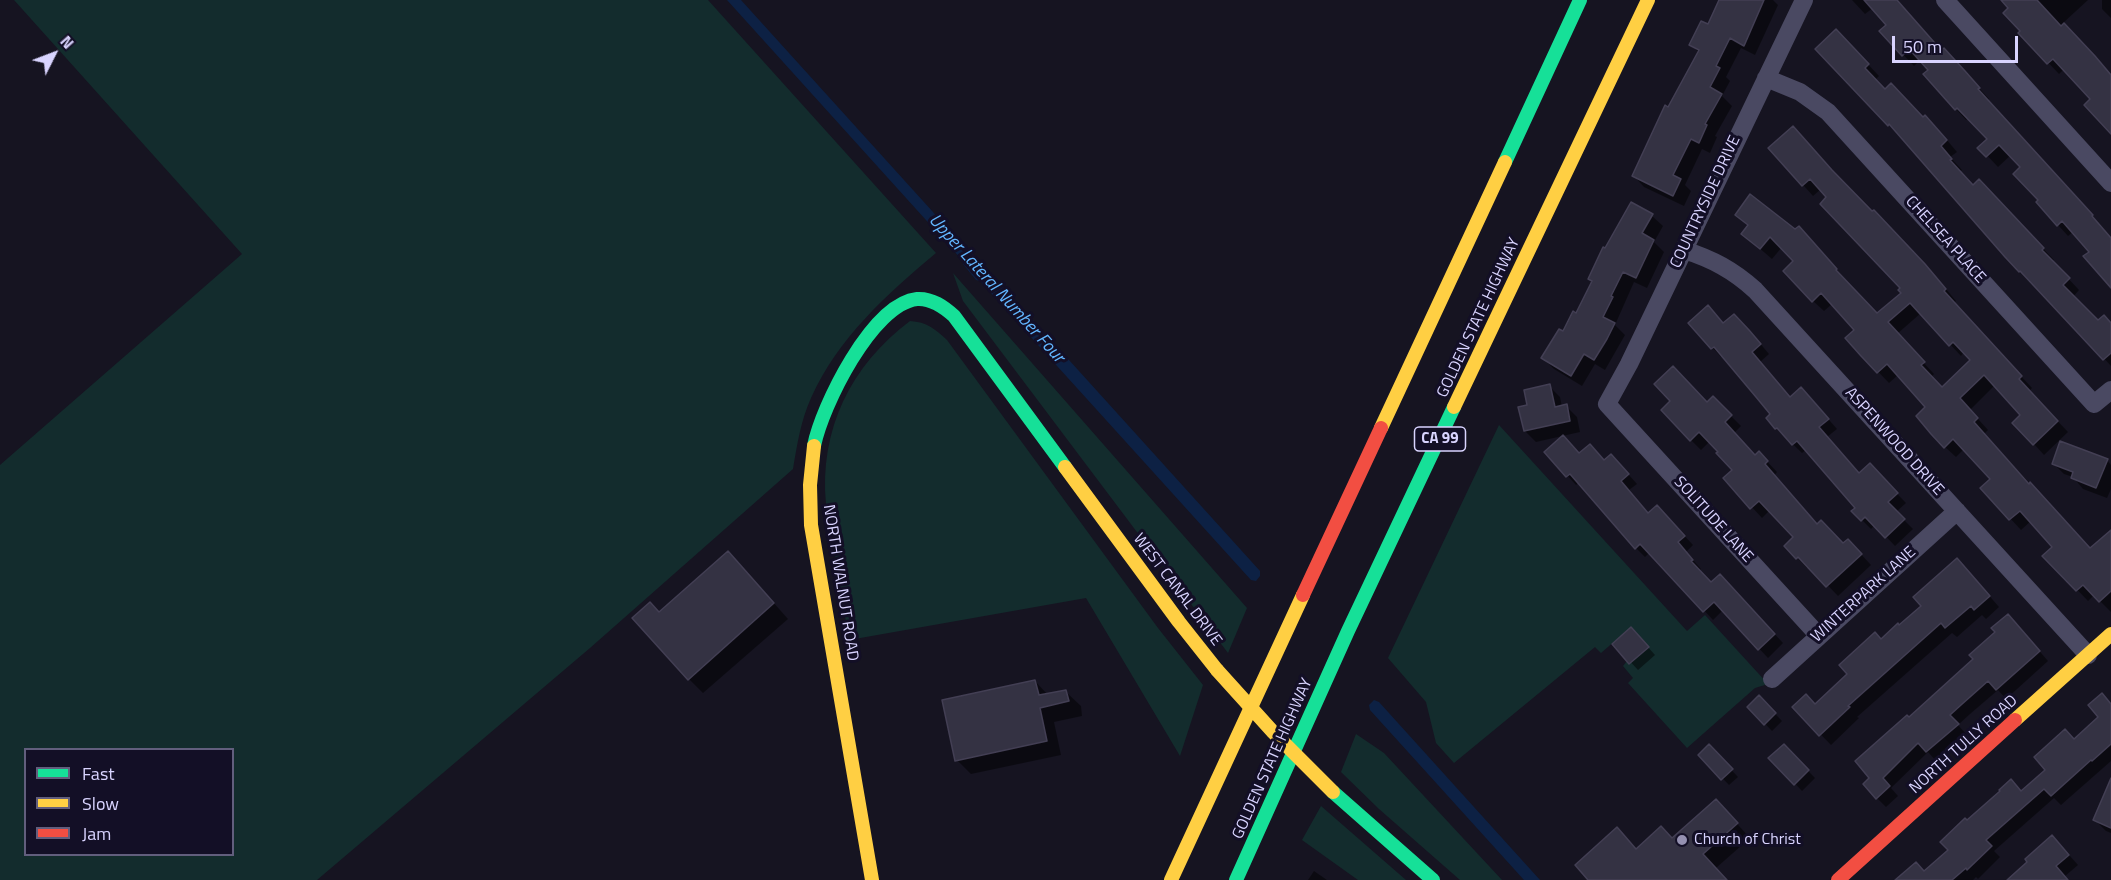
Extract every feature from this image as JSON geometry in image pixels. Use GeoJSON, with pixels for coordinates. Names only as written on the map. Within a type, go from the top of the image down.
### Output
{"type":"FeatureCollection","features":[{"type":"Feature","properties":{"kind":"main road"},"geometry":{"type":"LineString","coordinates":[[1171,880],[1580,0]]}},
{"type":"Feature","properties":{"kind":"main road","name":"GOLDEN STATE HIGHWAY"},"geometry":{"type":"LineString","coordinates":[[1236,880],[1348,632],[1648,0]]}},
{"type":"Feature","properties":{"kind":"main road","name":"NORTH WALNUT ROAD"},"geometry":{"type":"LineString","coordinates":[[872,880],[812,525],[810,473],[812,451],[819,422],[829,395],[856,352],[897,309],[913,300],[924,300]]}},
{"type":"Feature","properties":{"kind":"main road","name":"WEST CANAL DRIVE"},"geometry":{"type":"LineString","coordinates":[[924,300],[944,307],[954,316],[1179,622],[1217,670],[1273,732],[1333,792],[1432,880]]}},
{"type":"Feature","properties":{"kind":"main road","name":"NORTH TULLY ROAD"},"geometry":{"type":"LineString","coordinates":[[1838,880],[2111,634]]}},
{"type":"Feature","properties":{"kind":"street","name":"COUNTRYSIDE DRIVE"},"geometry":{"type":"LineString","coordinates":[[1607,404],[1629,364],[1804,0]]}},
{"type":"Feature","properties":{"kind":"street"},"geometry":{"type":"LineString","coordinates":[[1945,0],[2111,183]]}},
{"type":"Feature","properties":{"kind":"street","name":"CHELSEA PLACE"},"geometry":{"type":"LineString","coordinates":[[1766,78],[1800,92],[1828,112],[2094,404],[2111,390]]}},
{"type":"Feature","properties":{"kind":"street","name":"ASPENWOOD DRIVE"},"geometry":{"type":"LineString","coordinates":[[1684,250],[1723,265],[1739,275],[1755,290],[2088,655]]}},
{"type":"Feature","properties":{"kind":"street","name":"SOLITUDE LANE"},"geometry":{"type":"LineString","coordinates":[[1607,404],[1820,636]]}},
{"type":"Feature","properties":{"kind":"street","name":"WINTERPARK LANE"},"geometry":{"type":"LineString","coordinates":[[1772,679],[1957,511]]}},
{"type":"Feature","properties":{"kind":"green space"},"geometry":{"type":"Polygon","coordinates":[[[14,0],[708,0],[936,253],[865,318],[835,356],[822,376],[808,406],[793,469],[590,648],[317,880],[0,880],[0,465],[242,254],[14,0]]]}},
{"type":"Feature","properties":{"kind":"green space"},"geometry":{"type":"Polygon","coordinates":[[[953,273],[1247,608],[1228,653],[963,301],[953,273]]]}},
{"type":"Feature","properties":{"kind":"green space"},"geometry":{"type":"Polygon","coordinates":[[[910,321],[930,327],[947,340],[1158,628],[1203,685],[1180,756],[1086,598],[849,640],[828,521],[825,477],[828,450],[843,401],[856,379],[889,338],[910,321]]]}},
{"type":"Feature","properties":{"kind":"green space"},"geometry":{"type":"Polygon","coordinates":[[[1499,425],[1687,631],[1705,615],[1768,684],[1755,688],[1687,748],[1628,683],[1633,678],[1623,666],[1649,647],[1631,627],[1601,653],[1595,647],[1454,763],[1436,743],[1426,702],[1388,658],[1499,425]]]}},
{"type":"Feature","properties":{"kind":"green space"},"geometry":{"type":"Polygon","coordinates":[[[1356,734],[1384,753],[1502,880],[1460,880],[1379,809],[1341,772],[1356,734]]]}},
{"type":"Feature","properties":{"kind":"green space"},"geometry":{"type":"Polygon","coordinates":[[[1321,806],[1406,880],[1358,880],[1302,840],[1321,806]]]}},
{"type":"Feature","properties":{"kind":"water","name":"Upper Lateral Number Four"},"geometry":{"type":"Polygon","coordinates":[[[727,0],[741,0],[974,255],[1260,571],[1260,576],[1256,581],[1251,580],[980,281],[976,280],[963,261],[727,0]]]}},
{"type":"Feature","properties":{"kind":"water"},"geometry":{"type":"Polygon","coordinates":[[[1374,700],[1379,702],[1540,880],[1524,880],[1370,710],[1369,705],[1374,700]]]}},
{"type":"Feature","properties":{"kind":"building"},"geometry":{"type":"Polygon","coordinates":[[[1719,0],[1764,0],[1744,46],[1730,38],[1716,66],[1720,68],[1710,87],[1722,94],[1705,124],[1707,125],[1699,143],[1691,139],[1673,175],[1681,179],[1673,196],[1632,176],[1665,105],[1668,107],[1699,50],[1689,45],[1701,21],[1708,24],[1719,0]]]}},
{"type":"Feature","properties":{"kind":"building"},"geometry":{"type":"Polygon","coordinates":[[[1864,0],[1897,0],[1941,50],[1944,48],[1965,71],[1980,88],[1978,89],[2093,215],[2111,238],[2111,288],[2083,256],[2089,252],[2062,221],[2057,226],[2036,202],[2038,200],[2013,174],[2020,167],[1999,145],[1986,157],[1977,148],[1987,139],[1957,108],[1955,110],[1923,74],[1928,70],[1909,49],[1902,56],[1879,31],[1886,25],[1864,0]]]}},
{"type":"Feature","properties":{"kind":"building"},"geometry":{"type":"Polygon","coordinates":[[[2001,0],[2037,0],[2061,26],[2064,23],[2111,75],[2111,134],[2084,105],[2090,99],[2053,59],[2047,64],[2018,33],[2020,31],[2003,13],[2008,8],[2001,0]]]}},
{"type":"Feature","properties":{"kind":"building"},"geometry":{"type":"Polygon","coordinates":[[[1836,29],[1869,64],[1865,68],[1885,89],[1891,83],[1923,117],[1925,115],[1947,140],[1941,146],[1952,159],[1950,160],[1973,185],[1979,179],[2044,248],[2042,250],[2070,278],[2063,285],[2098,320],[2104,315],[2111,323],[2111,353],[2103,360],[2005,257],[1889,124],[1888,126],[1815,49],[1836,29]]]}},
{"type":"Feature","properties":{"kind":"building"},"geometry":{"type":"Polygon","coordinates":[[[1793,126],[1832,170],[1925,264],[1946,289],[1944,291],[2022,376],[2019,379],[2058,421],[2033,445],[2012,423],[2020,415],[1984,375],[1960,398],[1978,418],[1974,422],[2090,548],[2111,530],[2111,591],[2099,602],[2083,585],[2076,591],[2042,556],[2052,547],[2020,511],[2009,520],[1980,488],[1990,479],[1953,439],[1944,448],[1931,434],[1916,416],[1925,407],[1887,364],[1877,373],[1861,356],[1845,338],[1854,330],[1821,293],[1812,302],[1783,271],[1793,261],[1770,237],[1760,249],[1741,234],[1748,225],[1735,215],[1750,194],[1795,229],[1799,226],[1836,270],[1877,313],[1901,293],[1898,290],[1900,288],[1820,204],[1826,197],[1810,179],[1802,186],[1768,148],[1793,126]],[[1910,303],[1888,322],[1925,362],[1921,365],[1942,387],[1970,360],[1953,342],[1949,346],[1910,303]]]}},
{"type":"Feature","properties":{"kind":"building"},"geometry":{"type":"Polygon","coordinates":[[[1631,202],[1653,214],[1642,233],[1654,240],[1636,278],[1623,272],[1611,296],[1613,297],[1603,317],[1615,323],[1607,339],[1594,360],[1584,354],[1571,376],[1541,358],[1559,329],[1563,331],[1573,311],[1576,313],[1592,281],[1588,279],[1603,247],[1605,248],[1631,202]]]}},
{"type":"Feature","properties":{"kind":"building"},"geometry":{"type":"Polygon","coordinates":[[[1708,305],[1723,323],[1734,314],[1749,330],[1761,344],[1752,352],[1790,397],[1801,387],[1829,419],[1819,427],[1859,473],[1870,463],[1898,493],[1888,502],[1905,519],[1885,538],[1865,517],[1861,521],[1851,511],[1855,508],[1797,441],[1792,445],[1777,428],[1775,429],[1766,418],[1770,414],[1714,347],[1711,349],[1688,323],[1708,305]]]}},
{"type":"Feature","properties":{"kind":"building"},"geometry":{"type":"Polygon","coordinates":[[[1673,366],[1707,402],[1713,396],[1732,415],[1725,422],[1755,455],[1759,451],[1768,461],[1765,464],[1817,524],[1821,520],[1843,543],[1848,539],[1862,554],[1826,587],[1798,557],[1796,559],[1784,546],[1793,537],[1759,501],[1750,509],[1723,478],[1732,470],[1716,453],[1718,452],[1699,432],[1690,441],[1661,410],[1670,401],[1654,384],[1673,366]]]}},
{"type":"Feature","properties":{"kind":"building"},"geometry":{"type":"Polygon","coordinates":[[[1550,384],[1555,407],[1567,404],[1570,421],[1524,431],[1518,407],[1527,405],[1524,390],[1550,384]]]}},
{"type":"Feature","properties":{"kind":"building"},"geometry":{"type":"Polygon","coordinates":[[[1563,435],[1579,453],[1590,444],[1604,460],[1611,454],[1629,474],[1621,481],[1648,513],[1657,505],[1685,536],[1678,542],[1693,560],[1691,561],[1711,582],[1720,574],[1775,634],[1758,650],[1714,602],[1703,612],[1640,544],[1635,549],[1570,474],[1566,477],[1544,452],[1563,435]]]}},
{"type":"Feature","properties":{"kind":"building"},"geometry":{"type":"Polygon","coordinates":[[[2060,441],[2108,459],[2096,488],[2071,478],[2073,472],[2052,464],[2060,441]]]}},
{"type":"Feature","properties":{"kind":"building"},"geometry":{"type":"Polygon","coordinates":[[[728,551],[774,603],[688,680],[632,618],[650,602],[659,612],[728,551]]]}},
{"type":"Feature","properties":{"kind":"building"},"geometry":{"type":"Polygon","coordinates":[[[1957,558],[1990,596],[1974,610],[1971,606],[1945,628],[1941,623],[1848,706],[1850,707],[1819,736],[1792,707],[1806,694],[1815,704],[1847,674],[1839,665],[1875,632],[1881,639],[1921,606],[1913,597],[1957,558]]]}},
{"type":"Feature","properties":{"kind":"building"},"geometry":{"type":"Polygon","coordinates":[[[2008,614],[2040,651],[1996,690],[1988,681],[1950,715],[1959,724],[1926,752],[1918,743],[1883,778],[1890,786],[1876,799],[1863,784],[1869,778],[1855,761],[1907,715],[1909,717],[1973,659],[1969,655],[1995,632],[1991,628],[2008,614]]]}},
{"type":"Feature","properties":{"kind":"building"},"geometry":{"type":"Polygon","coordinates":[[[1631,627],[1649,647],[1629,664],[1612,644],[1631,627]]]}},
{"type":"Feature","properties":{"kind":"building"},"geometry":{"type":"Polygon","coordinates":[[[1035,680],[1039,695],[1066,690],[1069,701],[1040,708],[1047,741],[955,761],[942,700],[1035,680]]]}},
{"type":"Feature","properties":{"kind":"building"},"geometry":{"type":"Polygon","coordinates":[[[2102,693],[2111,704],[2111,744],[2051,796],[2044,789],[1986,840],[1992,846],[1967,870],[1966,868],[1952,880],[1895,880],[1916,862],[1924,871],[1948,850],[1940,842],[2011,779],[2021,791],[2045,770],[2034,757],[2065,729],[2074,739],[2098,717],[2088,705],[2102,693]]]}},
{"type":"Feature","properties":{"kind":"building"},"geometry":{"type":"Polygon","coordinates":[[[1759,695],[1776,713],[1764,725],[1747,707],[1759,695]]]}},
{"type":"Feature","properties":{"kind":"building"},"geometry":{"type":"Polygon","coordinates":[[[1709,744],[1733,769],[1721,780],[1698,755],[1709,744]]]}},
{"type":"Feature","properties":{"kind":"building"},"geometry":{"type":"Polygon","coordinates":[[[1784,744],[1809,770],[1794,785],[1768,758],[1784,744]]]}},
{"type":"Feature","properties":{"kind":"building"},"geometry":{"type":"Polygon","coordinates":[[[2111,778],[2111,828],[2093,820],[2111,778]]]}},
{"type":"Feature","properties":{"kind":"building","name":"Church of Christ"},"geometry":{"type":"Polygon","coordinates":[[[1716,799],[1738,823],[1703,854],[1727,880],[1588,880],[1575,865],[1617,827],[1636,849],[1661,826],[1672,838],[1716,799]]]}},
{"type":"Feature","properties":{"kind":"building"},"geometry":{"type":"Polygon","coordinates":[[[2052,835],[2069,855],[2056,866],[2068,880],[2007,880],[2027,862],[2025,859],[2052,835]]]}},
{"type":"Feature","properties":{"kind":"traffic: fast"},"geometry":{"type":"LineString","coordinates":[[1505,162],[1580,0]]}},
{"type":"Feature","properties":{"kind":"traffic: fast"},"geometry":{"type":"LineString","coordinates":[[814,446],[838,383],[867,337],[883,318],[900,305],[922,299],[937,304],[954,316],[1065,467]]}},
{"type":"Feature","properties":{"kind":"traffic: fast"},"geometry":{"type":"LineString","coordinates":[[1236,880],[1348,631],[1454,407]]}},
{"type":"Feature","properties":{"kind":"traffic: fast"},"geometry":{"type":"LineString","coordinates":[[1333,792],[1433,880]]}},
{"type":"Feature","properties":{"kind":"traffic: slow"},"geometry":{"type":"LineString","coordinates":[[1454,407],[1648,0]]}},
{"type":"Feature","properties":{"kind":"traffic: slow"},"geometry":{"type":"LineString","coordinates":[[1381,428],[1505,162]]}},
{"type":"Feature","properties":{"kind":"traffic: slow"},"geometry":{"type":"LineString","coordinates":[[814,446],[810,485],[811,525],[872,880]]}},
{"type":"Feature","properties":{"kind":"traffic: slow"},"geometry":{"type":"LineString","coordinates":[[1065,467],[1217,670]]}},
{"type":"Feature","properties":{"kind":"traffic: slow"},"geometry":{"type":"LineString","coordinates":[[1171,880],[1303,595]]}},
{"type":"Feature","properties":{"kind":"traffic: slow"},"geometry":{"type":"LineString","coordinates":[[2015,720],[2111,634]]}},
{"type":"Feature","properties":{"kind":"traffic: slow"},"geometry":{"type":"LineString","coordinates":[[1217,670],[1273,732],[1333,792]]}},
{"type":"Feature","properties":{"kind":"traffic: jam"},"geometry":{"type":"LineString","coordinates":[[1303,595],[1381,428]]}},
{"type":"Feature","properties":{"kind":"traffic: jam"},"geometry":{"type":"LineString","coordinates":[[1838,880],[2015,720]]}},
{"type":"Feature","properties":{"kind":"place","name":"Church of Christ"},"geometry":{"type":"Point","coordinates":[1682,840]}}]}
